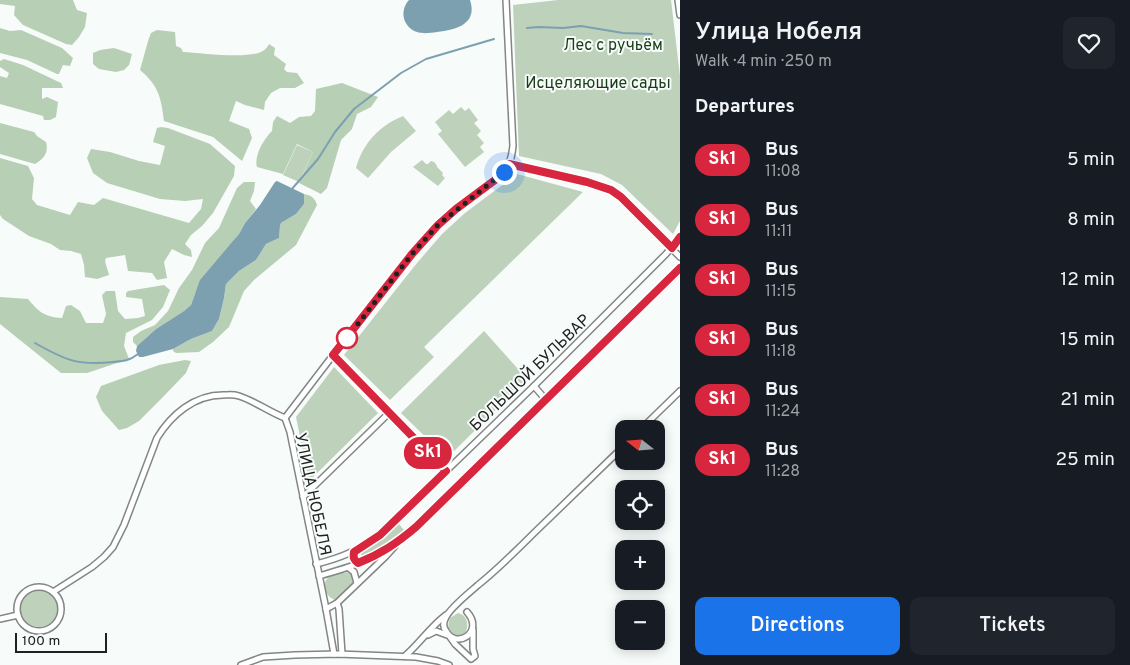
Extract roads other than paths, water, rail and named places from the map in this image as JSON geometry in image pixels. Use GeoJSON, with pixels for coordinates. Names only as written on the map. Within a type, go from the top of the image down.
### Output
{"type":"FeatureCollection","features":[{"type":"Feature","properties":{"kind":"street"},"geometry":{"type":"LineString","coordinates":[[506,0],[513,146],[509,164],[587,182],[611,190],[621,197],[680,257]]}},
{"type":"Feature","properties":{"kind":"street"},"geometry":{"type":"LineString","coordinates":[[678,0],[680,14]]}},
{"type":"Feature","properties":{"kind":"street","name":"УЛИЦА НОБЕЛЯ"},"geometry":{"type":"LineString","coordinates":[[334,654],[290,432],[285,418],[406,262],[438,225],[495,180],[504,172],[509,164]]}},
{"type":"Feature","properties":{"kind":"street","name":"БОЛЬШОЙ БУЛЬВАР"},"geometry":{"type":"LineString","coordinates":[[316,564],[345,556],[368,544],[386,530],[534,386],[672,248],[680,237]]}},
{"type":"Feature","properties":{"kind":"street","name":"БОЛЬШОЙ БУЛЬВАР"},"geometry":{"type":"LineString","coordinates":[[319,576],[349,568],[374,557],[398,543],[680,268]]}},
{"type":"Feature","properties":{"kind":"street"},"geometry":{"type":"LineString","coordinates":[[333,355],[446,471]]}},
{"type":"Feature","properties":{"kind":"street"},"geometry":{"type":"LineString","coordinates":[[534,386],[546,400]]}},
{"type":"Feature","properties":{"kind":"street"},"geometry":{"type":"LineString","coordinates":[[650,420],[680,391]]}},
{"type":"Feature","properties":{"kind":"street"},"geometry":{"type":"LineString","coordinates":[[53,592],[92,567],[113,547],[124,526],[157,438],[174,416],[192,403],[205,397],[236,395],[285,418]]}},
{"type":"Feature","properties":{"kind":"street"},"geometry":{"type":"LineString","coordinates":[[303,497],[389,413]]}},
{"type":"Feature","properties":{"kind":"street"},"geometry":{"type":"LineString","coordinates":[[404,657],[430,629],[484,581],[615,455]]}},
{"type":"Feature","properties":{"kind":"street"},"geometry":{"type":"LineString","coordinates":[[326,609],[337,603],[398,543]]}},
{"type":"Feature","properties":{"kind":"street"},"geometry":{"type":"LineString","coordinates":[[349,568],[354,572],[357,583]]}},
{"type":"Feature","properties":{"kind":"street"},"geometry":{"type":"LineString","coordinates":[[42,587],[48,589],[59,600],[61,611],[59,618],[56,623],[45,630],[31,630],[25,626],[18,615],[20,597],[30,589],[42,587]]}},
{"type":"Feature","properties":{"kind":"street"},"geometry":{"type":"LineString","coordinates":[[337,603],[342,654]]}},
{"type":"Feature","properties":{"kind":"street"},"geometry":{"type":"LineString","coordinates":[[447,614],[444,619],[445,630],[455,644],[471,659],[475,656],[473,649],[474,623],[472,617],[467,612]]}},
{"type":"Feature","properties":{"kind":"street"},"geometry":{"type":"LineString","coordinates":[[0,619],[18,615]]}},
{"type":"Feature","properties":{"kind":"street"},"geometry":{"type":"LineString","coordinates":[[423,638],[436,631],[456,639],[462,639],[471,633],[473,627]]}},
{"type":"Feature","properties":{"kind":"street"},"geometry":{"type":"LineString","coordinates":[[241,665],[263,657],[334,654],[404,657],[438,661],[449,665]]}},
{"type":"Feature","properties":{"kind":"water"},"geometry":{"type":"Polygon","coordinates":[[[409,0],[470,0],[471,15],[464,24],[451,30],[419,33],[408,26],[404,18],[404,9],[409,0]]]}},
{"type":"Feature","properties":{"kind":"water"},"geometry":{"type":"Polygon","coordinates":[[[277,181],[304,194],[304,204],[296,214],[281,223],[279,238],[266,244],[256,260],[239,271],[226,284],[219,319],[212,331],[191,339],[173,349],[139,357],[136,351],[137,346],[156,329],[191,305],[200,280],[239,234],[245,223],[277,181]]]}},
{"type":"Feature","properties":{"kind":"waterway"},"geometry":{"type":"LineString","coordinates":[[527,28],[581,26],[623,33],[652,34]]}},
{"type":"Feature","properties":{"kind":"waterway"},"geometry":{"type":"LineString","coordinates":[[291,190],[318,159],[335,132],[354,109],[401,73],[426,59],[494,39]]}},
{"type":"Feature","properties":{"kind":"waterway"},"geometry":{"type":"LineString","coordinates":[[35,343],[64,358],[90,363],[123,361],[138,354]]}},
{"type":"Feature","properties":{"kind":"park label","name":"Лес с ручьём"},"geometry":{"type":"Point","coordinates":[613,44]}},
{"type":"Feature","properties":{"kind":"park label","name":"Исцеляющие сады"},"geometry":{"type":"Point","coordinates":[598,82]}}]}
